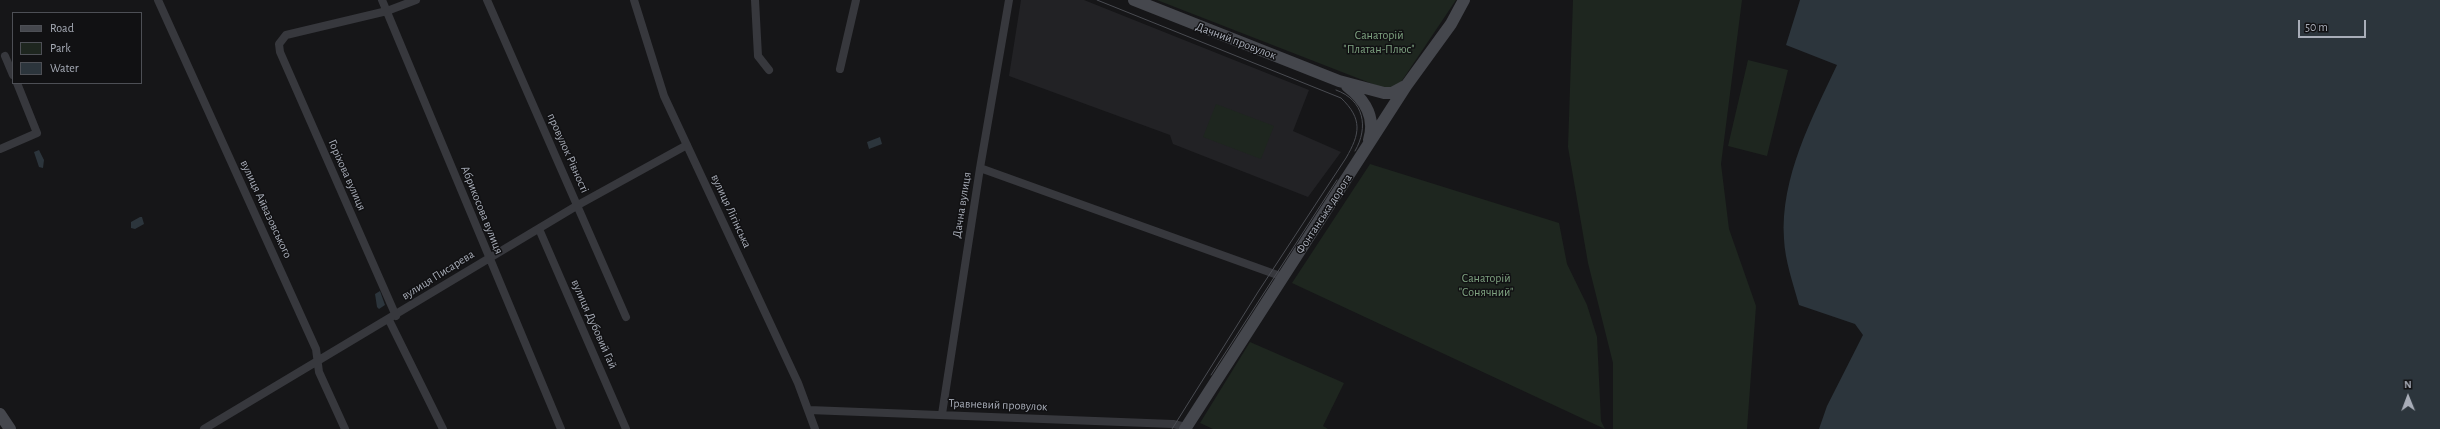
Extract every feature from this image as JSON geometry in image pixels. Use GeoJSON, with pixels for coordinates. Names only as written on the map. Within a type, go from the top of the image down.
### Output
{"type":"FeatureCollection","features":[{"type":"Feature","properties":{"kind":"street","name":"вулиця Айвазовського"},"geometry":{"type":"LineString","coordinates":[[158,0],[316,349],[319,372],[345,429]]}},
{"type":"Feature","properties":{"kind":"street","name":"Абрикосова вулиця"},"geometry":{"type":"LineString","coordinates":[[382,0],[488,258],[561,429]]}},
{"type":"Feature","properties":{"kind":"street"},"geometry":{"type":"LineString","coordinates":[[387,11],[416,0]]}},
{"type":"Feature","properties":{"kind":"street","name":"провулок Рівності"},"geometry":{"type":"LineString","coordinates":[[487,0],[626,317]]}},
{"type":"Feature","properties":{"kind":"street","name":"вулиця Лігінська"},"geometry":{"type":"LineString","coordinates":[[634,0],[664,96],[809,410],[816,429]]}},
{"type":"Feature","properties":{"kind":"street"},"geometry":{"type":"LineString","coordinates":[[754,0],[758,56],[769,70]]}},
{"type":"Feature","properties":{"kind":"street"},"geometry":{"type":"LineString","coordinates":[[840,69],[856,0]]}},
{"type":"Feature","properties":{"kind":"street","name":"Дачна вулиця"},"geometry":{"type":"LineString","coordinates":[[942,414],[980,168],[1009,0]]}},
{"type":"Feature","properties":{"kind":"street","name":"Дачний провулок"},"geometry":{"type":"LineString","coordinates":[[1134,0],[1339,80],[1384,93],[1392,93],[1406,86]]}},
{"type":"Feature","properties":{"kind":"street","name":"Фонтанська дорога"},"geometry":{"type":"LineString","coordinates":[[1186,428],[1406,86],[1451,24],[1464,0]]}},
{"type":"Feature","properties":{"kind":"street","name":"Горіхова вулиця"},"geometry":{"type":"LineString","coordinates":[[387,11],[286,35],[279,44],[280,52],[393,318],[443,429]]}},
{"type":"Feature","properties":{"kind":"street"},"geometry":{"type":"LineString","coordinates":[[5,56],[12,73]]}},
{"type":"Feature","properties":{"kind":"street","name":"Дачний провулок"},"geometry":{"type":"LineString","coordinates":[[1339,80],[1359,96],[1369,114],[1371,132],[1367,147]]}},
{"type":"Feature","properties":{"kind":"street"},"geometry":{"type":"LineString","coordinates":[[0,149],[37,133],[16,84]]}},
{"type":"Feature","properties":{"kind":"street","name":"вулиця Писарева"},"geometry":{"type":"LineString","coordinates":[[204,429],[393,318],[488,258],[687,145]]}},
{"type":"Feature","properties":{"kind":"street"},"geometry":{"type":"LineString","coordinates":[[980,168],[1284,277]]}},
{"type":"Feature","properties":{"kind":"street","name":"вулиця Дубовий Гай"},"geometry":{"type":"LineString","coordinates":[[539,229],[626,429]]}},
{"type":"Feature","properties":{"kind":"street","name":"Травневий провулок"},"geometry":{"type":"LineString","coordinates":[[809,410],[1173,424],[1186,428]]}},
{"type":"Feature","properties":{"kind":"street"},"geometry":{"type":"LineString","coordinates":[[0,414],[10,429]]}},
{"type":"Feature","properties":{"kind":"shaded area"},"geometry":{"type":"Polygon","coordinates":[[[1021,0],[1084,0],[1309,90],[1293,131],[1341,152],[1308,197],[1173,144],[1170,135],[1009,76],[1021,0]]]}},
{"type":"Feature","properties":{"kind":"green space","name":"Санаторій \"Платан-Плюс\""},"geometry":{"type":"Polygon","coordinates":[[[1157,0],[1456,0],[1397,88],[1383,88],[1157,0]]]}},
{"type":"Feature","properties":{"kind":"green space"},"geometry":{"type":"Polygon","coordinates":[[[1573,0],[1742,0],[1721,164],[1729,229],[1756,306],[1747,429],[1613,429],[1613,363],[1588,263],[1568,147],[1573,0]]]}},
{"type":"Feature","properties":{"kind":"green space"},"geometry":{"type":"Polygon","coordinates":[[[1748,60],[1788,70],[1767,156],[1728,146],[1748,60]]]}},
{"type":"Feature","properties":{"kind":"green space"},"geometry":{"type":"Polygon","coordinates":[[[1216,104],[1274,126],[1261,159],[1203,137],[1216,104]]]}},
{"type":"Feature","properties":{"kind":"green space","name":"Санаторій \"Сонячний\""},"geometry":{"type":"Polygon","coordinates":[[[1370,164],[1559,223],[1567,264],[1587,305],[1597,337],[1601,421],[1605,429],[1292,283],[1370,164]]]}},
{"type":"Feature","properties":{"kind":"green space"},"geometry":{"type":"Polygon","coordinates":[[[1250,342],[1344,383],[1323,426],[1328,429],[1213,429],[1200,423],[1250,342]]]}},
{"type":"Feature","properties":{"kind":"water"},"geometry":{"type":"Polygon","coordinates":[[[1800,0],[2440,0],[2440,429],[1819,429],[1827,406],[1863,335],[1855,324],[1799,305],[1786,256],[1784,216],[1792,171],[1808,127],[1837,65],[1786,45],[1800,0]]]}},
{"type":"Feature","properties":{"kind":"water"},"geometry":{"type":"Polygon","coordinates":[[[880,137],[882,144],[869,149],[867,142],[880,137]]]}},
{"type":"Feature","properties":{"kind":"water"},"geometry":{"type":"Polygon","coordinates":[[[39,150],[44,160],[43,168],[39,167],[34,152],[39,150]]]}},
{"type":"Feature","properties":{"kind":"water"},"geometry":{"type":"Polygon","coordinates":[[[142,217],[144,224],[135,229],[131,228],[131,222],[142,217]]]}},
{"type":"Feature","properties":{"kind":"water"},"geometry":{"type":"Polygon","coordinates":[[[380,291],[385,305],[379,309],[377,307],[375,294],[380,291]]]}},
{"type":"Feature","properties":{"kind":"tram line"},"geometry":{"type":"LineString","coordinates":[[1097,0],[1341,98],[1353,113],[1356,120],[1356,134],[1346,158],[1258,292],[1172,429]]}},
{"type":"Feature","properties":{"kind":"tram line"},"geometry":{"type":"LineString","coordinates":[[1336,90],[1353,100],[1361,115],[1363,124],[1362,133],[1355,151]]}},
{"type":"Feature","properties":{"kind":"tram line"},"geometry":{"type":"LineString","coordinates":[[1211,375],[1337,180]]}}]}
